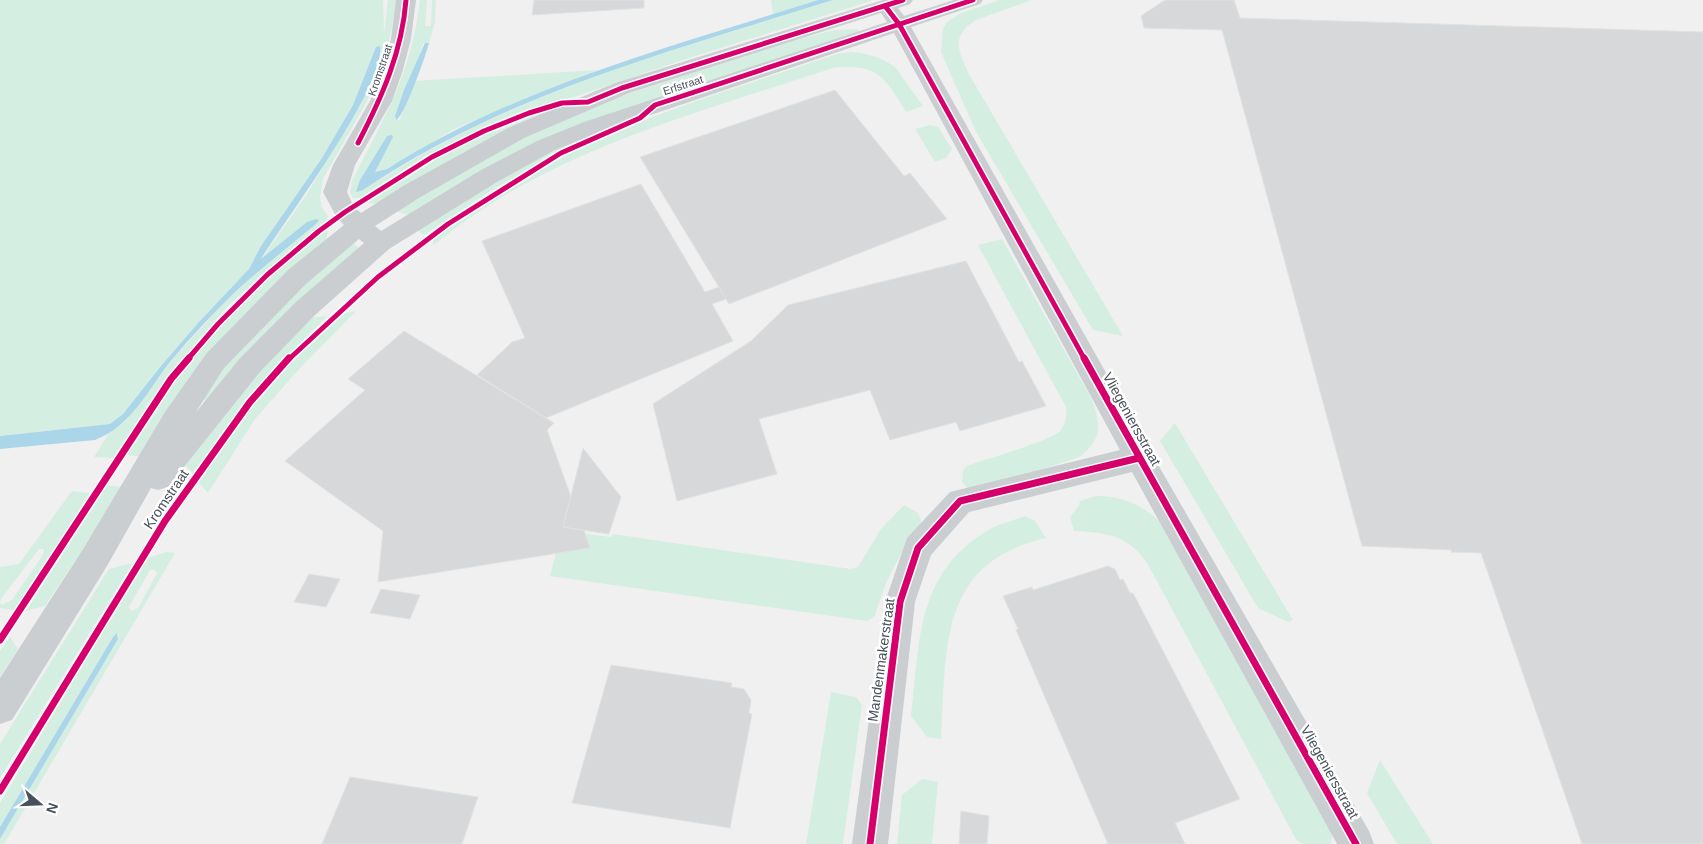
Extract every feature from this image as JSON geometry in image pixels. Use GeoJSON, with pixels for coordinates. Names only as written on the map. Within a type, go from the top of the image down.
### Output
{"type":"FeatureCollection","features":[{"type":"Feature","properties":{"kind":"street","name":"Kromstraat"},"geometry":{"type":"LineString","coordinates":[[96,556],[198,426],[250,365],[305,309],[380,243],[358,226],[345,212],[335,192],[344,166],[381,101],[392,73],[401,39],[406,0]]}},
{"type":"Feature","properties":{"kind":"street","name":"Erfstraat"},"geometry":{"type":"LineString","coordinates":[[358,226],[411,192],[516,133],[622,88],[896,10],[973,0]]}},
{"type":"Feature","properties":{"kind":"street","name":"Erfstraat"},"geometry":{"type":"LineString","coordinates":[[380,243],[489,176],[545,146],[655,105],[896,10]]}},
{"type":"Feature","properties":{"kind":"street","name":"Vliegeniersstraat"},"geometry":{"type":"LineString","coordinates":[[896,10],[1139,458],[1356,844]]}},
{"type":"Feature","properties":{"kind":"street","name":"Kromstraat"},"geometry":{"type":"LineString","coordinates":[[0,708],[96,556],[175,420],[215,361],[297,277],[358,226]]}},
{"type":"Feature","properties":{"kind":"street","name":"Mandenmakerstraat"},"geometry":{"type":"LineString","coordinates":[[870,844],[900,602],[918,548],[960,501],[1139,458]]}},
{"type":"Feature","properties":{"kind":"green space"},"geometry":{"type":"Polygon","coordinates":[[[0,0],[383,0],[384,35],[388,0],[397,0],[390,37],[380,73],[366,103],[323,179],[320,197],[322,208],[328,216],[327,220],[228,306],[159,389],[113,458],[94,457],[109,433],[126,421],[175,356],[223,304],[262,267],[316,224],[279,246],[260,261],[307,194],[362,102],[376,47],[353,105],[322,158],[261,246],[249,269],[198,323],[123,414],[110,424],[0,436],[0,0]]]}},
{"type":"Feature","properties":{"kind":"green space"},"geometry":{"type":"Polygon","coordinates":[[[420,0],[427,0],[425,26],[431,26],[432,0],[436,0],[435,22],[429,43],[423,44],[397,109],[395,119],[399,120],[401,117],[414,81],[598,70],[456,128],[387,169],[374,172],[393,137],[387,136],[360,180],[363,190],[422,154],[475,126],[610,70],[833,0],[874,0],[683,60],[506,120],[440,150],[360,198],[353,198],[350,193],[352,181],[395,94],[403,72],[416,26],[420,0]]]}},
{"type":"Feature","properties":{"kind":"green space"},"geometry":{"type":"Polygon","coordinates":[[[771,0],[818,0],[773,14],[771,0]]]}},
{"type":"Feature","properties":{"kind":"green space"},"geometry":{"type":"Polygon","coordinates":[[[1000,0],[1032,0],[976,20],[968,26],[959,39],[962,60],[1123,336],[1093,330],[976,132],[941,52],[943,29],[947,22],[961,13],[1000,0]]]}},
{"type":"Feature","properties":{"kind":"green space"},"geometry":{"type":"Polygon","coordinates":[[[858,29],[858,33],[584,124],[424,209],[408,215],[398,212],[398,209],[521,138],[606,101],[789,42],[834,30],[858,29]]]}},
{"type":"Feature","properties":{"kind":"green space"},"geometry":{"type":"Polygon","coordinates":[[[850,52],[874,56],[895,67],[923,106],[906,112],[885,81],[870,70],[848,67],[833,68],[676,119],[624,138],[574,160],[525,184],[478,212],[434,245],[432,239],[440,233],[526,176],[580,147],[611,133],[707,97],[837,54],[850,52]]]}},
{"type":"Feature","properties":{"kind":"green space"},"geometry":{"type":"Polygon","coordinates":[[[566,104],[377,204],[366,203],[418,169],[473,140],[511,123],[566,104]]]}},
{"type":"Feature","properties":{"kind":"green space"},"geometry":{"type":"Polygon","coordinates":[[[930,125],[938,127],[952,149],[946,158],[935,162],[915,129],[930,125]]]}},
{"type":"Feature","properties":{"kind":"green space"},"geometry":{"type":"Polygon","coordinates":[[[599,131],[492,190],[424,235],[415,229],[540,155],[599,131]]]}},
{"type":"Feature","properties":{"kind":"green space"},"geometry":{"type":"Polygon","coordinates":[[[325,231],[328,231],[326,241],[144,457],[126,455],[179,375],[215,331],[282,267],[325,231]]]}},
{"type":"Feature","properties":{"kind":"green space"},"geometry":{"type":"Polygon","coordinates":[[[1002,239],[1090,396],[1098,422],[1098,429],[1093,443],[1079,457],[975,492],[962,482],[963,470],[967,466],[1052,436],[1059,432],[1065,423],[1066,417],[1066,407],[978,245],[1002,239]]]}},
{"type":"Feature","properties":{"kind":"green space"},"geometry":{"type":"Polygon","coordinates":[[[347,244],[354,244],[358,247],[357,254],[209,401],[199,399],[228,358],[347,244]]]}},
{"type":"Feature","properties":{"kind":"green space"},"geometry":{"type":"Polygon","coordinates":[[[356,311],[301,367],[255,419],[208,493],[198,482],[266,387],[341,314],[356,311]]]}},
{"type":"Feature","properties":{"kind":"green space"},"geometry":{"type":"Polygon","coordinates":[[[327,316],[257,387],[193,475],[182,461],[193,447],[308,318],[327,316]]]}},
{"type":"Feature","properties":{"kind":"green space"},"geometry":{"type":"Polygon","coordinates":[[[1175,423],[1293,620],[1288,622],[1258,608],[1160,441],[1175,423]]]}},
{"type":"Feature","properties":{"kind":"green space"},"geometry":{"type":"Polygon","coordinates":[[[107,485],[124,487],[45,606],[26,611],[107,485]]]}},
{"type":"Feature","properties":{"kind":"green space"},"geometry":{"type":"Polygon","coordinates":[[[72,491],[90,493],[15,610],[0,608],[0,602],[0,567],[19,564],[72,491]],[[39,549],[0,602],[2,605],[12,600],[41,558],[44,552],[43,549],[39,549]]]}},
{"type":"Feature","properties":{"kind":"green space"},"geometry":{"type":"Polygon","coordinates":[[[1097,496],[1106,496],[1130,502],[1145,510],[1159,521],[1333,829],[1331,844],[1304,844],[1297,841],[1146,561],[1131,545],[1123,540],[1106,534],[1074,531],[1070,517],[1080,504],[1079,501],[1097,496]]]}},
{"type":"Feature","properties":{"kind":"green space"},"geometry":{"type":"Polygon","coordinates":[[[904,505],[918,513],[922,523],[894,567],[875,616],[867,621],[550,576],[562,531],[611,537],[613,534],[851,569],[858,567],[881,529],[904,505]]]}},
{"type":"Feature","properties":{"kind":"green space"},"geometry":{"type":"Polygon","coordinates":[[[1025,516],[1035,521],[1046,538],[1010,550],[984,567],[966,589],[955,614],[948,642],[941,739],[927,737],[911,716],[921,634],[926,609],[935,586],[949,564],[967,545],[992,528],[1025,516]]]}},
{"type":"Feature","properties":{"kind":"green space"},"geometry":{"type":"Polygon","coordinates":[[[167,552],[175,553],[4,844],[0,844],[0,839],[118,639],[119,634],[113,637],[0,827],[0,803],[147,558],[167,552]],[[154,569],[150,570],[130,605],[129,608],[132,611],[138,608],[157,573],[154,569]]]}},
{"type":"Feature","properties":{"kind":"green space"},"geometry":{"type":"Polygon","coordinates":[[[133,563],[0,778],[0,744],[109,569],[133,563]]]}},
{"type":"Feature","properties":{"kind":"green space"},"geometry":{"type":"Polygon","coordinates":[[[10,637],[18,649],[0,677],[0,651],[10,637]]]}},
{"type":"Feature","properties":{"kind":"green space"},"geometry":{"type":"Polygon","coordinates":[[[831,692],[856,697],[862,705],[843,844],[806,844],[831,692]]]}},
{"type":"Feature","properties":{"kind":"green space"},"geometry":{"type":"Polygon","coordinates":[[[1380,760],[1433,844],[1397,844],[1367,793],[1380,760]]]}},
{"type":"Feature","properties":{"kind":"green space"},"geometry":{"type":"Polygon","coordinates":[[[922,779],[938,782],[932,844],[897,844],[902,795],[922,779]]]}},
{"type":"Feature","properties":{"kind":"water"},"geometry":{"type":"Polygon","coordinates":[[[818,0],[833,0],[651,57],[531,101],[473,127],[417,156],[363,190],[356,192],[360,180],[387,136],[392,135],[393,137],[375,172],[387,169],[437,140],[489,114],[542,91],[652,52],[818,0]]]}},
{"type":"Feature","properties":{"kind":"water"},"geometry":{"type":"Polygon","coordinates":[[[425,43],[429,43],[419,72],[404,108],[396,120],[395,116],[404,90],[425,43]]]}},
{"type":"Feature","properties":{"kind":"water"},"geometry":{"type":"Polygon","coordinates":[[[380,46],[378,65],[351,121],[332,153],[261,259],[307,222],[319,220],[316,224],[258,272],[218,309],[175,356],[140,404],[120,425],[108,434],[95,440],[0,449],[0,436],[110,424],[123,414],[198,323],[249,269],[261,246],[322,158],[353,105],[376,47],[380,46]]]}},
{"type":"Feature","properties":{"kind":"water"},"geometry":{"type":"Polygon","coordinates":[[[117,633],[118,639],[0,839],[0,827],[117,633]]]}},
{"type":"Feature","properties":{"kind":"building"},"geometry":{"type":"Polygon","coordinates":[[[534,0],[644,0],[644,8],[532,15],[534,0]]]}},
{"type":"Feature","properties":{"kind":"building"},"geometry":{"type":"Polygon","coordinates":[[[1165,0],[1234,0],[1240,18],[1703,32],[1703,844],[1582,844],[1481,553],[1452,553],[1451,550],[1362,546],[1222,30],[1144,28],[1141,16],[1165,0]]]}},
{"type":"Feature","properties":{"kind":"building"},"geometry":{"type":"Polygon","coordinates":[[[835,90],[904,176],[910,173],[947,219],[729,304],[640,157],[835,90]]]}},
{"type":"Feature","properties":{"kind":"building"},"geometry":{"type":"Polygon","coordinates":[[[641,184],[705,292],[719,287],[726,299],[712,304],[733,341],[546,418],[477,375],[512,342],[525,338],[482,241],[641,184]]]}},
{"type":"Feature","properties":{"kind":"building"},"geometry":{"type":"Polygon","coordinates":[[[966,261],[1019,362],[1022,361],[1046,406],[960,431],[956,422],[890,440],[870,390],[759,419],[777,474],[677,501],[653,404],[751,341],[788,305],[966,261]]]}},
{"type":"Feature","properties":{"kind":"building"},"geometry":{"type":"Polygon","coordinates":[[[404,331],[554,423],[547,430],[571,497],[563,527],[584,530],[590,548],[378,582],[383,531],[285,461],[365,390],[348,379],[404,331]]]}},
{"type":"Feature","properties":{"kind":"building"},"geometry":{"type":"Polygon","coordinates":[[[583,448],[621,497],[609,534],[563,527],[583,448]]]}},
{"type":"Feature","properties":{"kind":"building"},"geometry":{"type":"Polygon","coordinates":[[[1108,566],[1115,569],[1120,580],[1123,579],[1130,593],[1133,593],[1240,799],[1175,823],[1185,844],[1108,844],[1003,596],[1032,587],[1033,590],[1108,566]]]}},
{"type":"Feature","properties":{"kind":"building"},"geometry":{"type":"Polygon","coordinates":[[[309,574],[340,579],[326,607],[294,602],[309,574]]]}},
{"type":"Feature","properties":{"kind":"building"},"geometry":{"type":"Polygon","coordinates":[[[381,589],[420,595],[410,619],[370,613],[381,589]]]}},
{"type":"Feature","properties":{"kind":"building"},"geometry":{"type":"Polygon","coordinates":[[[611,665],[732,683],[731,687],[744,689],[751,700],[749,713],[752,714],[730,828],[572,803],[611,665]]]}},
{"type":"Feature","properties":{"kind":"building"},"geometry":{"type":"Polygon","coordinates":[[[350,777],[478,797],[462,844],[322,844],[350,777]]]}},
{"type":"Feature","properties":{"kind":"building"},"geometry":{"type":"Polygon","coordinates":[[[961,811],[989,816],[987,844],[959,844],[961,811]]]}},
{"type":"Feature","properties":{"kind":"cycle path"},"geometry":{"type":"LineString","coordinates":[[358,143],[391,74],[405,19],[406,0]]}},
{"type":"Feature","properties":{"kind":"cycle path"},"geometry":{"type":"LineString","coordinates":[[0,640],[171,379],[218,324],[267,275],[319,231],[345,212],[432,157],[484,131],[529,113],[562,103],[588,102],[622,88],[903,0]]}},
{"type":"Feature","properties":{"kind":"cycle path"},"geometry":{"type":"LineString","coordinates":[[0,791],[165,521],[250,402],[281,366],[378,277],[448,224],[561,153],[640,118],[655,105],[973,0]]}},
{"type":"Feature","properties":{"kind":"cycle path"},"geometry":{"type":"LineString","coordinates":[[885,6],[899,24],[1139,458],[1356,844]]}},
{"type":"Feature","properties":{"kind":"cycle path"},"geometry":{"type":"LineString","coordinates":[[870,844],[900,602],[918,548],[960,501],[1139,458]]}}]}
